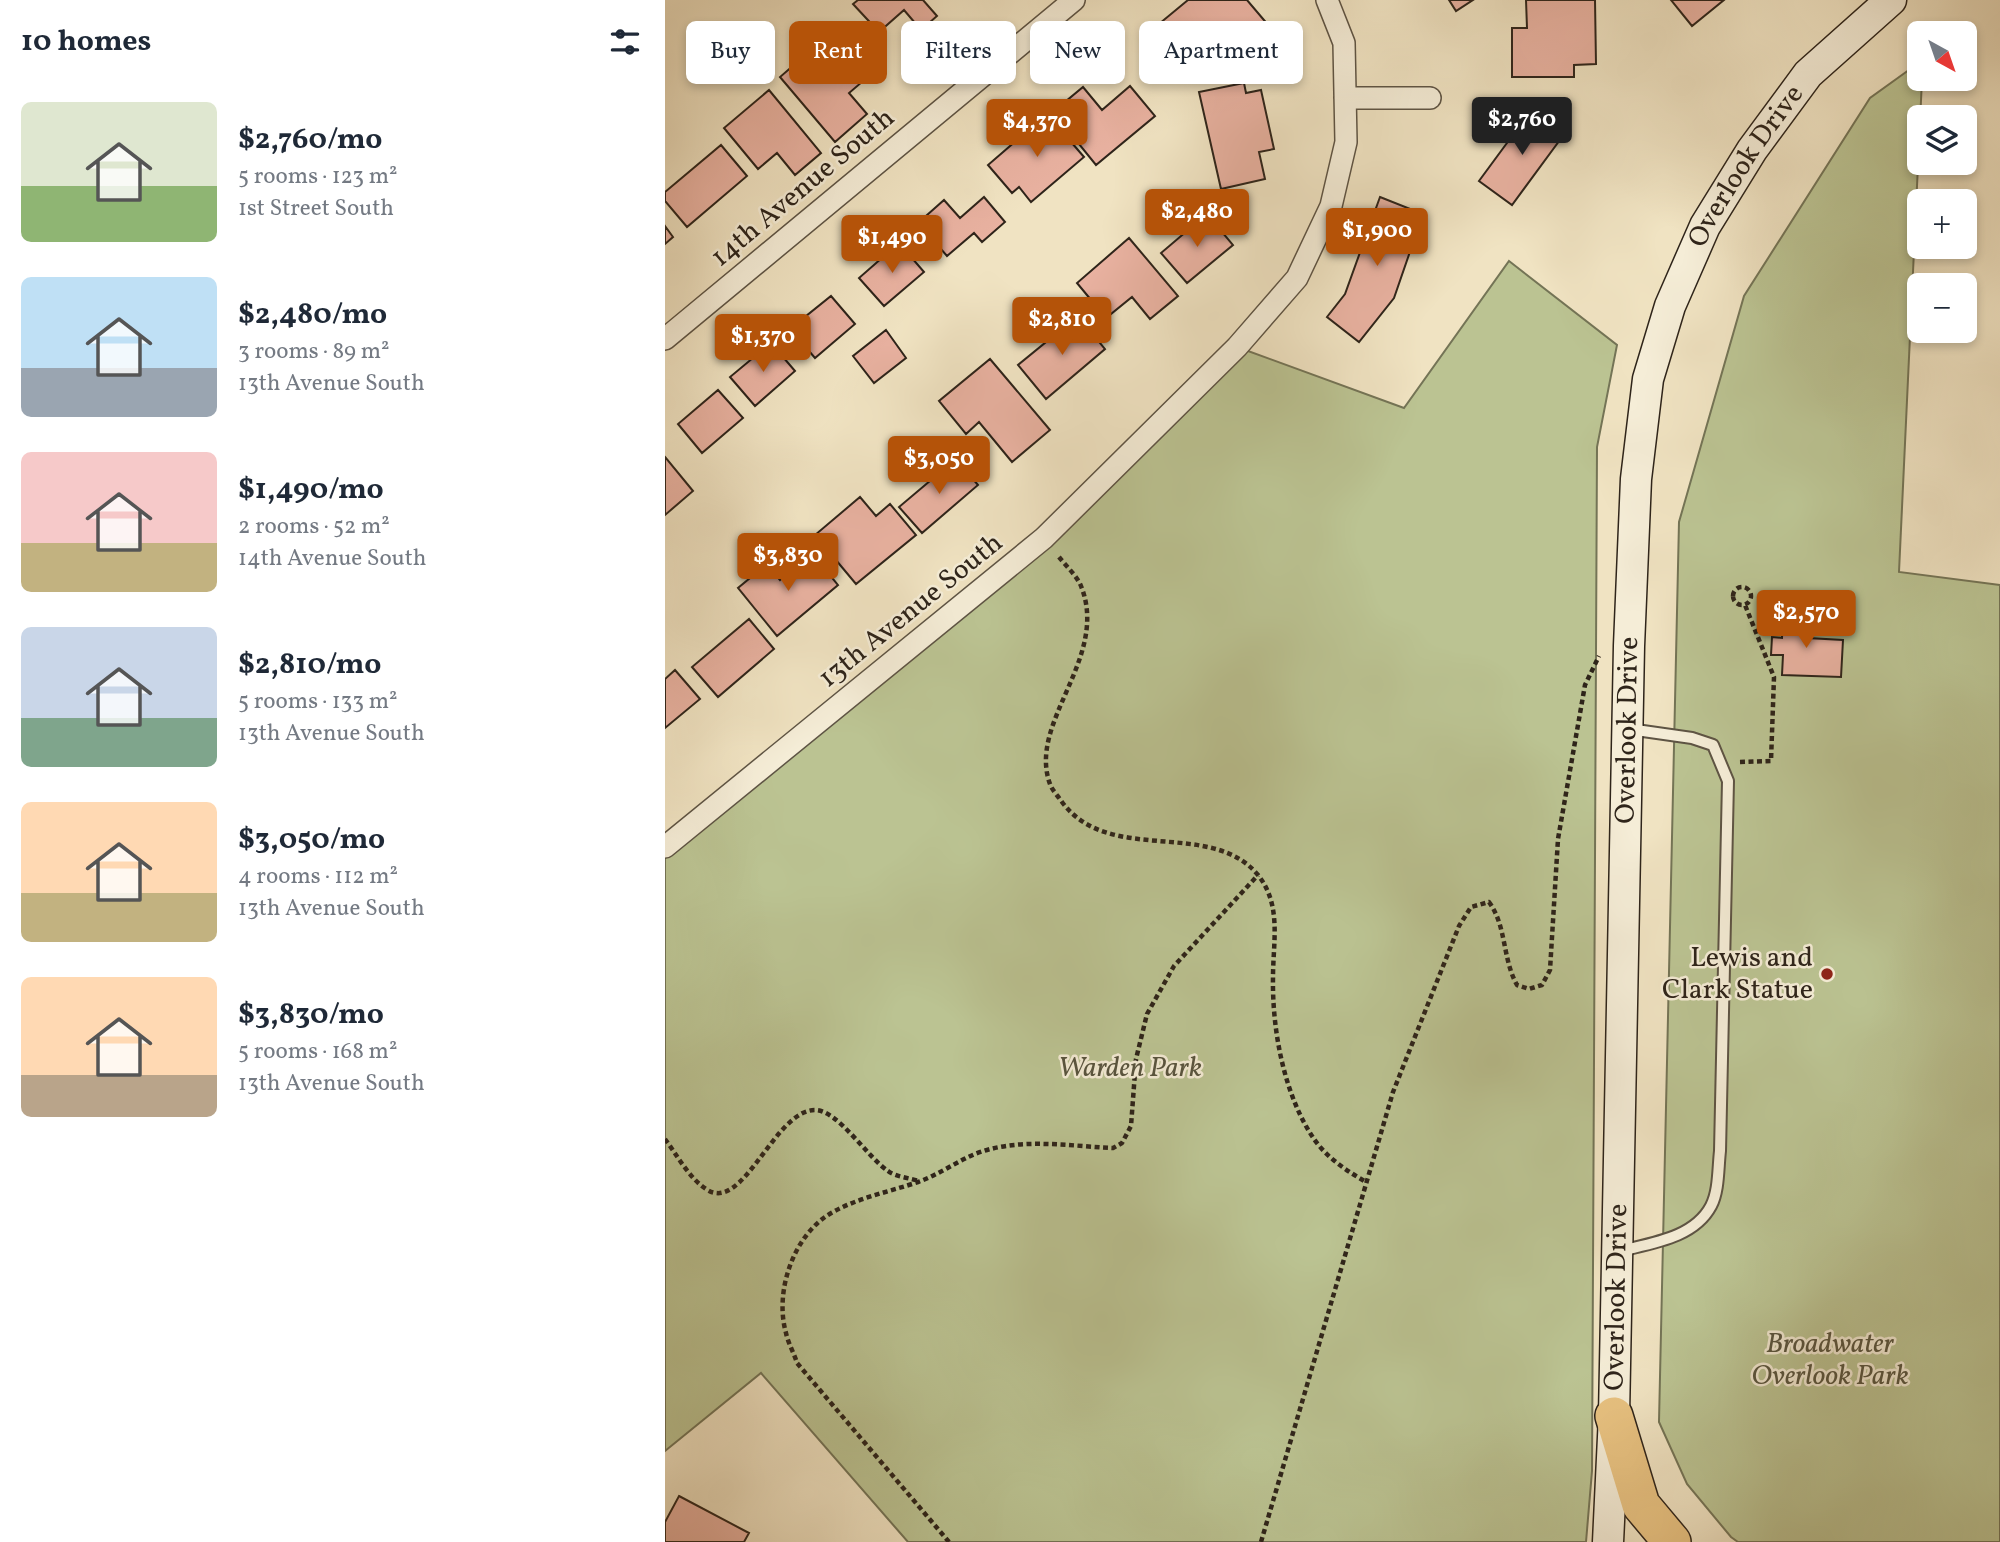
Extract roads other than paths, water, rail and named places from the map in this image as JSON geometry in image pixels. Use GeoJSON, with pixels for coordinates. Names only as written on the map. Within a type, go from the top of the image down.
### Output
{"type":"FeatureCollection","features":[{"type":"Feature","properties":{"kind":"highway"},"geometry":{"type":"LineString","coordinates":[[1614,1416],[1641,1505],[1672,1542]]}},
{"type":"Feature","properties":{"kind":"main road","name":"Overlook Drive"},"geometry":{"type":"LineString","coordinates":[[1608,1542],[1614,1416],[1627,729],[1636,479],[1648,379],[1669,306],[1706,226],[1752,150],[1808,74],[1891,0]]}},
{"type":"Feature","properties":{"kind":"street","name":"14th Avenue South"},"geometry":{"type":"LineString","coordinates":[[665,339],[1074,0]]}},
{"type":"Feature","properties":{"kind":"street","name":"13th Avenue South"},"geometry":{"type":"LineString","coordinates":[[665,847],[1044,538],[1237,347],[1297,278],[1331,206],[1346,142],[1344,43],[1327,0]]}},
{"type":"Feature","properties":{"kind":"street"},"geometry":{"type":"LineString","coordinates":[[1345,98],[1430,98]]}},
{"type":"Feature","properties":{"kind":"lane"},"geometry":{"type":"LineString","coordinates":[[1617,1251],[1661,1241],[1691,1229],[1711,1206],[1717,1178],[1728,781],[1713,745],[1692,738],[1627,729]]}},
{"type":"Feature","properties":{"kind":"place","name":"Lewis and Clark Statue"},"geometry":{"type":"Point","coordinates":[1827,974]}},
{"type":"Feature","properties":{"kind":"park label","name":"Warden Park"},"geometry":{"type":"Point","coordinates":[1130,1068]}},
{"type":"Feature","properties":{"kind":"park label","name":"Broadwater Overlook Park"},"geometry":{"type":"Point","coordinates":[1830,1360]}}]}
